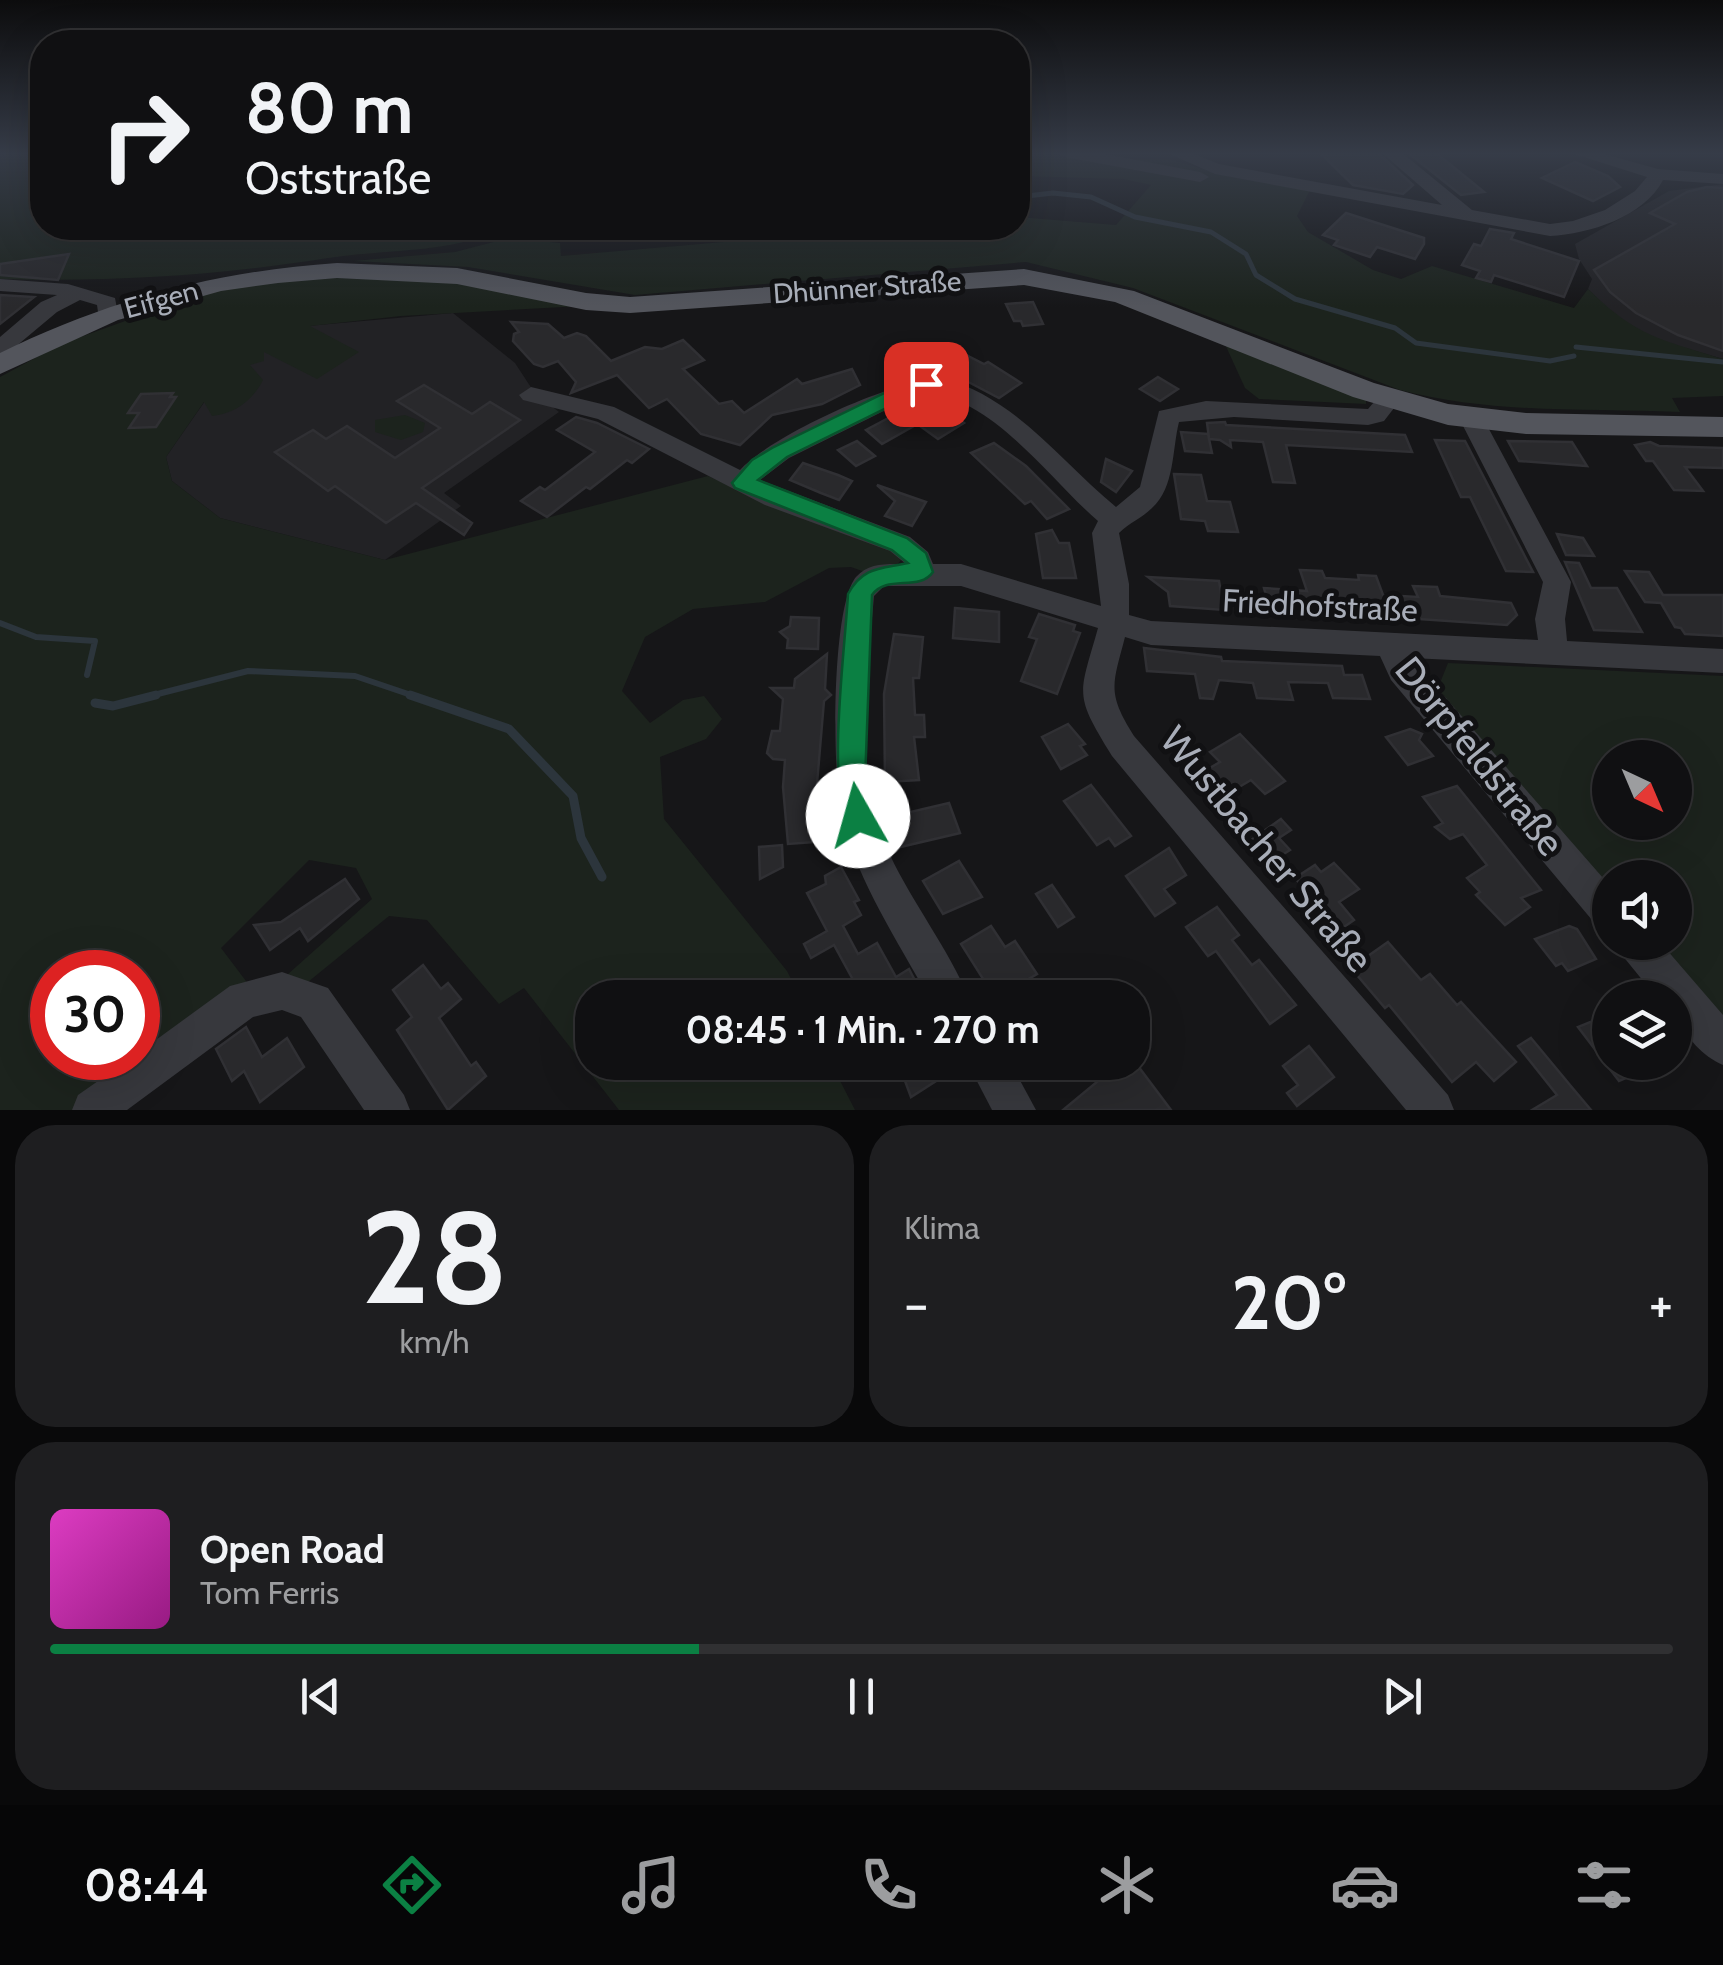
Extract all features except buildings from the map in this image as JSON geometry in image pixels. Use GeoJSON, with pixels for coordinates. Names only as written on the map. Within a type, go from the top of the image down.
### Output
{"type":"FeatureCollection","features":[{"type":"Feature","properties":{"kind":"main road","name":"Eifgen"},"geometry":{"type":"LineString","coordinates":[[0,365],[107,314],[216,284],[326,270]]}},
{"type":"Feature","properties":{"kind":"main road","name":"Dhünner Straße"},"geometry":{"type":"LineString","coordinates":[[326,270],[456,276],[616,305],[978,278],[1053,279],[1144,301],[1388,399],[1472,418],[1723,427]]}},
{"type":"Feature","properties":{"kind":"street"},"geometry":{"type":"LineString","coordinates":[[1400,204],[1537,229],[1573,230],[1625,204]]}},
{"type":"Feature","properties":{"kind":"street"},"geometry":{"type":"LineString","coordinates":[[1452,204],[1466,216]]}},
{"type":"Feature","properties":{"kind":"street","name":"Eifgen"},"geometry":{"type":"LineString","coordinates":[[0,285],[80,292],[105,300],[107,314]]}},
{"type":"Feature","properties":{"kind":"street","name":"Eifgen"},"geometry":{"type":"LineString","coordinates":[[8,341],[49,307],[80,292]]}},
{"type":"Feature","properties":{"kind":"street"},"geometry":{"type":"LineString","coordinates":[[743,483],[780,452],[914,386],[944,385],[1013,425],[1114,520],[1140,505],[1151,491],[1168,417],[1182,411],[1238,411],[1368,417],[1376,415],[1388,399]]}},
{"type":"Feature","properties":{"kind":"street"},"geometry":{"type":"LineString","coordinates":[[531,395],[606,413],[743,483],[900,544],[918,559],[922,572]]}},
{"type":"Feature","properties":{"kind":"street"},"geometry":{"type":"LineString","coordinates":[[1472,418],[1557,582],[1550,619],[1554,652]]}},
{"type":"Feature","properties":{"kind":"street","name":"Wustbacher Straße"},"geometry":{"type":"LineString","coordinates":[[1114,520],[1105,532],[1116,600],[1094,694],[1111,728],[1433,1110]]}},
{"type":"Feature","properties":{"kind":"street","name":"Friedhofstraße"},"geometry":{"type":"LineString","coordinates":[[940,980],[885,882],[858,816],[851,781],[860,594],[866,583],[879,576],[922,572],[991,582],[1152,633],[1723,660]]}},
{"type":"Feature","properties":{"kind":"street","name":"Dörpfeldstraße"},"geometry":{"type":"LineString","coordinates":[[1389,643],[1402,672],[1592,893]]}},
{"type":"Feature","properties":{"kind":"street"},"geometry":{"type":"LineString","coordinates":[[1650,960],[1723,1045]]}},
{"type":"Feature","properties":{"kind":"street"},"geometry":{"type":"LineString","coordinates":[[93,1110],[244,1000],[282,991],[314,1002],[389,1110]]}},
{"type":"Feature","properties":{"kind":"street"},"geometry":{"type":"LineString","coordinates":[[997,1080],[1014,1110]]}},
{"type":"Feature","properties":{"kind":"shaded area"},"geometry":{"type":"Polygon","coordinates":[[[0,204],[30,204],[30,240],[471,240],[205,273],[83,280],[0,279],[0,204]]]}},
{"type":"Feature","properties":{"kind":"shaded area"},"geometry":{"type":"Polygon","coordinates":[[[1135,204],[1303,204],[1297,216],[1308,232],[1373,270],[1401,279],[1432,266],[1574,308],[1588,289],[1636,327],[1723,359],[1723,396],[1672,398],[1680,412],[1539,408],[1434,398],[1400,390],[1133,288],[1026,262],[635,295],[468,267],[353,261],[455,252],[501,240],[560,243],[561,256],[747,240],[1030,240],[1030,218],[1116,225],[1135,204]]]}},
{"type":"Feature","properties":{"kind":"shaded area"},"geometry":{"type":"Polygon","coordinates":[[[1646,204],[1723,204],[1723,359],[1654,339],[1615,316],[1588,289],[1592,279],[1575,244],[1646,204]]]}},
{"type":"Feature","properties":{"kind":"shaded area"},"geometry":{"type":"Polygon","coordinates":[[[300,277],[426,278],[582,306],[401,316],[310,326],[359,352],[317,379],[264,352],[264,361],[250,365],[263,380],[242,405],[212,416],[204,402],[166,457],[172,481],[220,518],[385,560],[708,476],[899,553],[901,560],[895,567],[865,572],[851,567],[829,568],[765,602],[693,609],[645,637],[622,691],[650,723],[683,700],[704,696],[722,719],[706,739],[660,757],[664,819],[792,980],[575,980],[575,1053],[524,988],[499,1004],[427,920],[389,916],[308,982],[287,975],[372,899],[356,868],[309,860],[221,948],[249,985],[160,1050],[160,950],[30,950],[30,1080],[120,1080],[79,1110],[0,1110],[0,377],[61,344],[206,292],[300,277]]]}},
{"type":"Feature","properties":{"kind":"shaded area"},"geometry":{"type":"Polygon","coordinates":[[[453,313],[515,363],[534,392],[559,412],[444,493],[461,506],[385,560],[220,518],[172,481],[166,457],[205,401],[264,352],[307,326],[453,313]]]}},
{"type":"Feature","properties":{"kind":"shaded area"},"geometry":{"type":"Polygon","coordinates":[[[1224,342],[1366,400],[1366,404],[1259,399],[1245,388],[1224,342]]]}},
{"type":"Feature","properties":{"kind":"shaded area"},"geometry":{"type":"Polygon","coordinates":[[[405,415],[425,423],[423,432],[401,440],[375,432],[375,420],[405,415]]]}},
{"type":"Feature","properties":{"kind":"shaded area"},"geometry":{"type":"Polygon","coordinates":[[[1448,663],[1723,676],[1723,1027],[1692,991],[1692,980],[1682,980],[1665,960],[1692,960],[1692,860],[1592,860],[1592,874],[1436,693],[1448,663]]]}},
{"type":"Feature","properties":{"kind":"shaded area"},"geometry":{"type":"Polygon","coordinates":[[[596,1080],[840,1080],[855,1110],[619,1110],[596,1080]]]}},
{"type":"Feature","properties":{"kind":"waterway"},"geometry":{"type":"LineString","coordinates":[[1106,204],[1135,217],[1211,232],[1246,254],[1256,275],[1295,299],[1395,328],[1416,343],[1550,361],[1574,356]]}},
{"type":"Feature","properties":{"kind":"waterway"},"geometry":{"type":"LineString","coordinates":[[1576,347],[1723,362]]}},
{"type":"Feature","properties":{"kind":"waterway"},"geometry":{"type":"LineString","coordinates":[[0,623],[36,637],[95,641],[87,675]]}},
{"type":"Feature","properties":{"kind":"waterway"},"geometry":{"type":"LineString","coordinates":[[146,697],[248,671],[355,676],[417,697]]}},
{"type":"Feature","properties":{"kind":"waterway"},"geometry":{"type":"LineString","coordinates":[[95,703],[113,706],[156,695]]}},
{"type":"Feature","properties":{"kind":"waterway"},"geometry":{"type":"LineString","coordinates":[[410,695],[509,729],[573,796],[581,838],[602,877]]}},
{"type":"Feature","properties":{"kind":"route"},"geometry":{"type":"LineString","coordinates":[[858,816],[851,781],[860,594],[866,583],[879,576],[922,572],[918,559],[900,544],[743,483],[780,452],[914,386],[926,384]]}}]}
